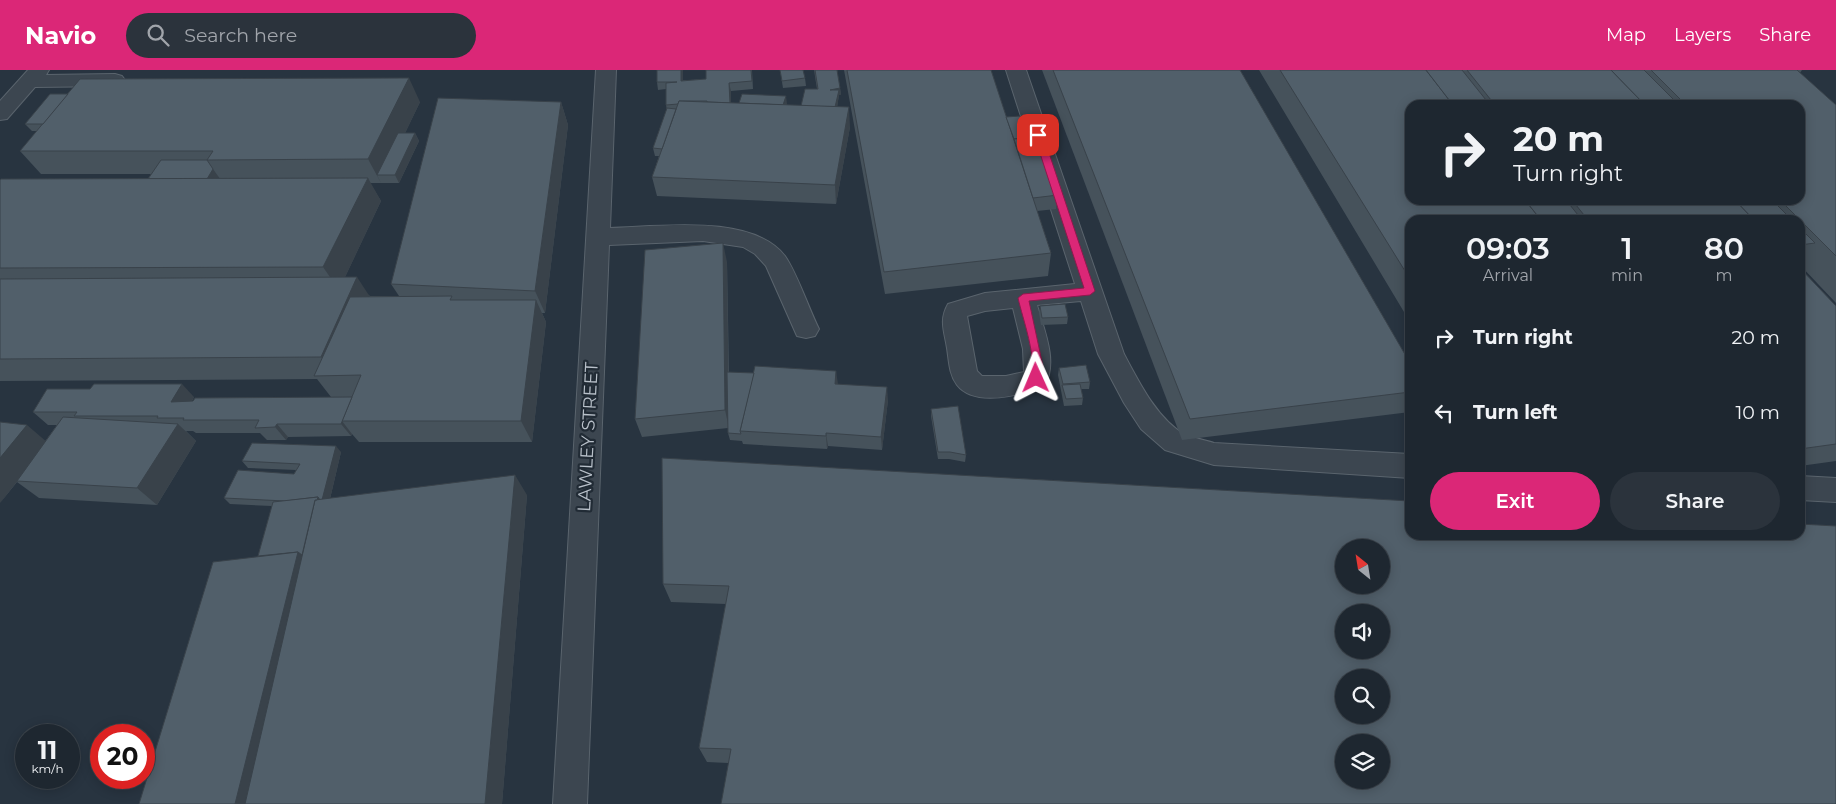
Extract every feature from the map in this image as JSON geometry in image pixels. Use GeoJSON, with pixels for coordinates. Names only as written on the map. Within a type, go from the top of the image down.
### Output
{"type":"FeatureCollection","features":[{"type":"Feature","properties":{"kind":"street","name":"LAWLEY STREET"},"geometry":{"type":"LineString","coordinates":[[570,804],[606,70]]}},
{"type":"Feature","properties":{"kind":"street"},"geometry":{"type":"LineString","coordinates":[[1016,70],[1111,354],[1133,396],[1151,421],[1175,442],[1214,454],[1405,466]]}},
{"type":"Feature","properties":{"kind":"street"},"geometry":{"type":"LineString","coordinates":[[0,114],[34,76],[136,80]]}},
{"type":"Feature","properties":{"kind":"street"},"geometry":{"type":"LineString","coordinates":[[598,237],[703,233],[749,240],[763,248],[776,262],[806,329]]}},
{"type":"Feature","properties":{"kind":"street"},"geometry":{"type":"LineString","coordinates":[[1023,298],[1090,291]]}},
{"type":"Feature","properties":{"kind":"street"},"geometry":{"type":"LineString","coordinates":[[1805,488],[1836,490]]}},
{"type":"Feature","properties":{"kind":"building"},"geometry":{"type":"Polygon","coordinates":[[[657,70],[681,70],[681,81],[706,79],[706,70],[751,70],[752,81],[729,83],[730,103],[679,101],[678,104],[666,105],[666,83],[677,82],[657,82],[657,70]]]}},
{"type":"Feature","properties":{"kind":"building"},"geometry":{"type":"Polygon","coordinates":[[[780,70],[803,70],[805,78],[782,81],[780,70]]]}},
{"type":"Feature","properties":{"kind":"building"},"geometry":{"type":"Polygon","coordinates":[[[815,70],[837,70],[840,88],[830,90],[839,90],[835,107],[801,106],[805,89],[818,89],[815,70]]]}},
{"type":"Feature","properties":{"kind":"building"},"geometry":{"type":"Polygon","coordinates":[[[847,70],[991,70],[1051,253],[884,272],[847,70]]]}},
{"type":"Feature","properties":{"kind":"building"},"geometry":{"type":"Polygon","coordinates":[[[1053,70],[1240,70],[1405,354],[1405,393],[1190,419],[1053,70]]]}},
{"type":"Feature","properties":{"kind":"building"},"geometry":{"type":"Polygon","coordinates":[[[1280,70],[1426,70],[1449,100],[1405,100],[1405,205],[1529,205],[1537,215],[1405,215],[1405,271],[1280,70]]]}},
{"type":"Feature","properties":{"kind":"building"},"geometry":{"type":"Polygon","coordinates":[[[1426,70],[1462,70],[1486,100],[1449,100],[1426,70]]]}},
{"type":"Feature","properties":{"kind":"building"},"geometry":{"type":"Polygon","coordinates":[[[1467,70],[1611,70],[1640,100],[1491,100],[1467,70]]]}},
{"type":"Feature","properties":{"kind":"building"},"geometry":{"type":"Polygon","coordinates":[[[1611,70],[1644,70],[1674,100],[1640,100],[1611,70]]]}},
{"type":"Feature","properties":{"kind":"building"},"geometry":{"type":"Polygon","coordinates":[[[1651,70],[1797,70],[1836,105],[1836,256],[1805,225],[1805,215],[1795,215],[1785,205],[1805,205],[1805,100],[1681,100],[1651,70]]]}},
{"type":"Feature","properties":{"kind":"building"},"geometry":{"type":"Polygon","coordinates":[[[409,78],[368,159],[207,160],[213,151],[20,151],[80,79],[409,78]]]}},
{"type":"Feature","properties":{"kind":"building"},"geometry":{"type":"Polygon","coordinates":[[[50,94],[68,94],[43,124],[25,124],[50,94]]]}},
{"type":"Feature","properties":{"kind":"building"},"geometry":{"type":"Polygon","coordinates":[[[742,94],[786,96],[783,105],[739,103],[742,94]]]}},
{"type":"Feature","properties":{"kind":"building"},"geometry":{"type":"Polygon","coordinates":[[[438,98],[561,102],[535,291],[391,284],[438,98]]]}},
{"type":"Feature","properties":{"kind":"building"},"geometry":{"type":"Polygon","coordinates":[[[679,101],[849,107],[835,185],[652,177],[679,101]]]}},
{"type":"Feature","properties":{"kind":"building"},"geometry":{"type":"Polygon","coordinates":[[[667,108],[676,109],[662,149],[653,148],[667,108]]]}},
{"type":"Feature","properties":{"kind":"building"},"geometry":{"type":"Polygon","coordinates":[[[1020,116],[1028,138],[1014,139],[1006,117],[1020,116]]]}},
{"type":"Feature","properties":{"kind":"building"},"geometry":{"type":"Polygon","coordinates":[[[398,133],[415,133],[395,175],[377,175],[398,133]]]}},
{"type":"Feature","properties":{"kind":"building"},"geometry":{"type":"Polygon","coordinates":[[[1037,137],[1058,195],[1033,198],[1014,139],[1037,137]]]}},
{"type":"Feature","properties":{"kind":"building"},"geometry":{"type":"Polygon","coordinates":[[[161,160],[207,160],[213,169],[207,179],[148,179],[161,160]]]}},
{"type":"Feature","properties":{"kind":"building"},"geometry":{"type":"Polygon","coordinates":[[[368,178],[323,267],[0,268],[1,179],[368,178]]]}},
{"type":"Feature","properties":{"kind":"building"},"geometry":{"type":"Polygon","coordinates":[[[1529,205],[1570,205],[1578,215],[1537,215],[1529,205]]]}},
{"type":"Feature","properties":{"kind":"building"},"geometry":{"type":"Polygon","coordinates":[[[1576,205],[1740,205],[1749,215],[1584,215],[1576,205]]]}},
{"type":"Feature","properties":{"kind":"building"},"geometry":{"type":"Polygon","coordinates":[[[1740,205],[1777,205],[1787,215],[1749,215],[1740,205]]]}},
{"type":"Feature","properties":{"kind":"building"},"geometry":{"type":"Polygon","coordinates":[[[1805,233],[1815,243],[1805,244],[1805,233]]]}},
{"type":"Feature","properties":{"kind":"building"},"geometry":{"type":"Polygon","coordinates":[[[723,243],[725,410],[635,419],[645,250],[723,243]]]}},
{"type":"Feature","properties":{"kind":"building"},"geometry":{"type":"Polygon","coordinates":[[[1805,273],[1836,306],[1836,444],[1805,448],[1805,273]]]}},
{"type":"Feature","properties":{"kind":"building"},"geometry":{"type":"Polygon","coordinates":[[[357,277],[321,357],[0,359],[0,279],[357,277]]]}},
{"type":"Feature","properties":{"kind":"building"},"geometry":{"type":"Polygon","coordinates":[[[452,296],[450,300],[536,300],[521,421],[342,421],[361,375],[314,376],[350,297],[452,296]]]}},
{"type":"Feature","properties":{"kind":"building"},"geometry":{"type":"Polygon","coordinates":[[[1065,304],[1068,317],[1042,318],[1040,306],[1065,304]]]}},
{"type":"Feature","properties":{"kind":"building"},"geometry":{"type":"Polygon","coordinates":[[[1086,365],[1090,382],[1063,384],[1059,368],[1086,365]]]}},
{"type":"Feature","properties":{"kind":"building"},"geometry":{"type":"Polygon","coordinates":[[[755,366],[836,371],[835,384],[887,387],[881,437],[826,433],[826,436],[740,431],[755,366]]]}},
{"type":"Feature","properties":{"kind":"building"},"geometry":{"type":"Polygon","coordinates":[[[727,372],[754,373],[740,431],[741,434],[728,433],[727,372]]]}},
{"type":"Feature","properties":{"kind":"building"},"geometry":{"type":"Polygon","coordinates":[[[94,384],[182,384],[171,402],[193,401],[195,398],[352,397],[341,424],[277,424],[275,427],[255,428],[259,420],[183,420],[184,418],[157,418],[158,416],[74,416],[77,412],[33,412],[47,389],[90,389],[94,384]]]}},
{"type":"Feature","properties":{"kind":"building"},"geometry":{"type":"Polygon","coordinates":[[[1080,384],[1083,398],[1066,399],[1062,385],[1080,384]]]}},
{"type":"Feature","properties":{"kind":"building"},"geometry":{"type":"Polygon","coordinates":[[[958,406],[966,455],[938,452],[931,409],[958,406]]]}},
{"type":"Feature","properties":{"kind":"building"},"geometry":{"type":"Polygon","coordinates":[[[63,417],[178,424],[137,488],[17,481],[63,417]]]}},
{"type":"Feature","properties":{"kind":"building"},"geometry":{"type":"Polygon","coordinates":[[[0,422],[27,425],[0,458],[0,422]]]}},
{"type":"Feature","properties":{"kind":"building"},"geometry":{"type":"Polygon","coordinates":[[[252,443],[336,446],[322,500],[318,497],[285,501],[224,498],[238,470],[294,474],[300,464],[242,461],[252,443]]]}},
{"type":"Feature","properties":{"kind":"building"},"geometry":{"type":"Polygon","coordinates":[[[662,458],[1405,501],[1405,540],[1805,540],[1805,524],[1836,526],[1836,804],[721,804],[731,749],[699,748],[729,586],[663,584],[662,458]]]}},
{"type":"Feature","properties":{"kind":"building"},"geometry":{"type":"Polygon","coordinates":[[[515,475],[485,804],[245,804],[315,500],[515,475]]]}},
{"type":"Feature","properties":{"kind":"building"},"geometry":{"type":"Polygon","coordinates":[[[318,497],[315,500],[302,555],[298,552],[258,556],[273,502],[318,497]]]}},
{"type":"Feature","properties":{"kind":"building"},"geometry":{"type":"Polygon","coordinates":[[[298,552],[235,804],[139,804],[144,789],[155,789],[155,752],[213,562],[298,552]]]}},
{"type":"Feature","properties":{"kind":"route"},"geometry":{"type":"LineString","coordinates":[[1036,378],[1038,371],[1037,357],[1023,298],[1090,291],[1038,135]]}}]}
